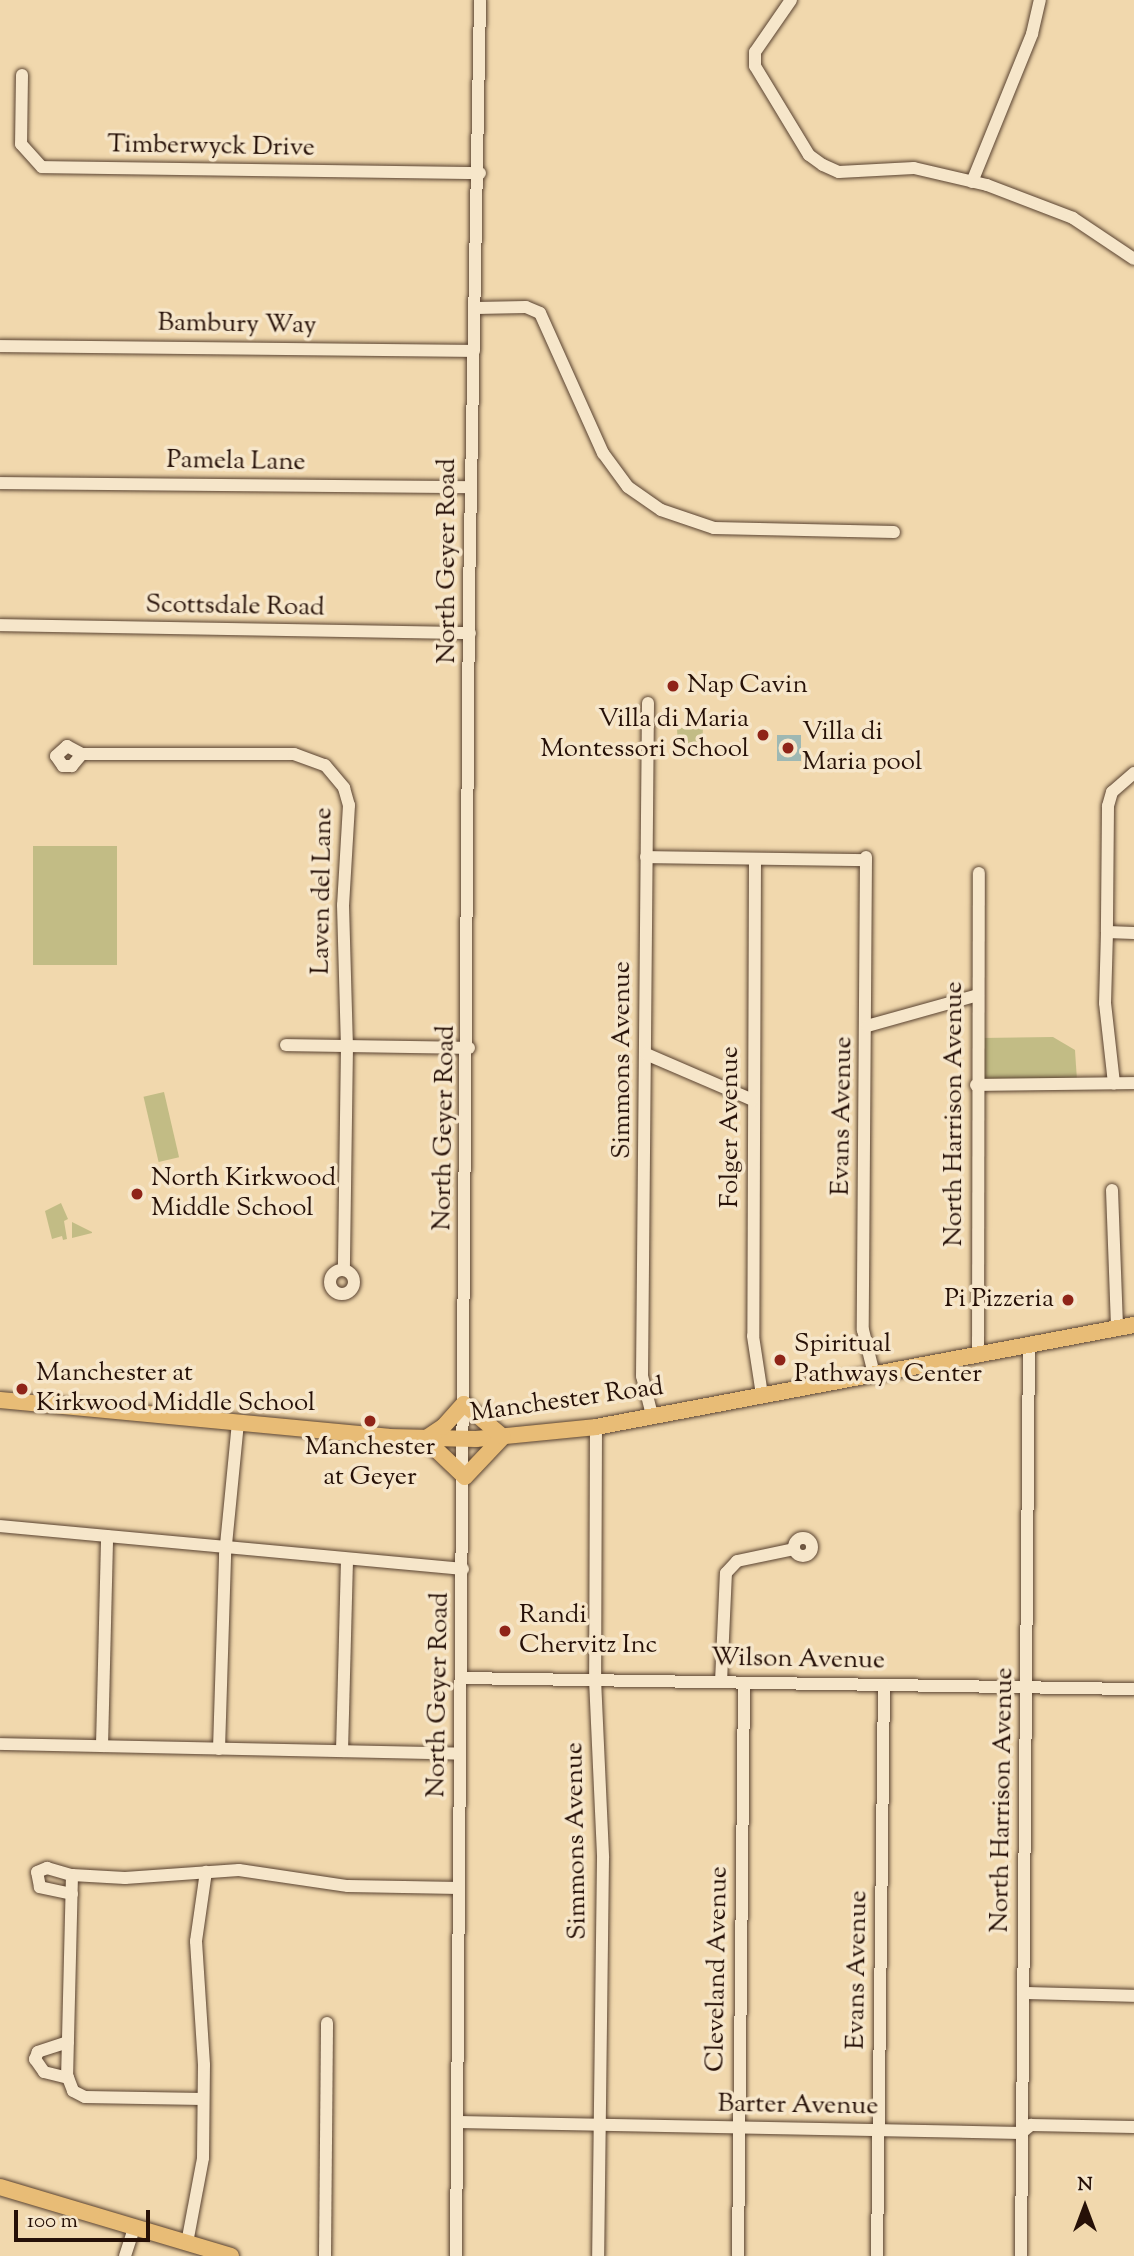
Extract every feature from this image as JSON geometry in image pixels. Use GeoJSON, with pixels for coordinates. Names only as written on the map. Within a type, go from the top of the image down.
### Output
{"type":"FeatureCollection","features":[{"type":"Feature","properties":{"kind":"main road","name":"Manchester Road"},"geometry":{"type":"LineString","coordinates":[[0,1400],[238,1423],[465,1440],[596,1427],[1134,1325]]}},
{"type":"Feature","properties":{"kind":"main road"},"geometry":{"type":"LineString","coordinates":[[464,1404],[503,1437],[483,1453],[465,1477],[425,1439],[443,1427],[464,1404]]}},
{"type":"Feature","properties":{"kind":"main road"},"geometry":{"type":"LineString","coordinates":[[0,2187],[231,2256]]}},
{"type":"Feature","properties":{"kind":"street","name":"North Geyer Road"},"geometry":{"type":"LineString","coordinates":[[456,2256],[469,1048],[471,487],[480,173],[480,0]]}},
{"type":"Feature","properties":{"kind":"street"},"geometry":{"type":"LineString","coordinates":[[790,0],[755,52],[755,66],[810,155],[839,172],[914,168],[972,182],[1073,218],[1134,259]]}},
{"type":"Feature","properties":{"kind":"street"},"geometry":{"type":"LineString","coordinates":[[972,182],[1032,34],[1040,0]]}},
{"type":"Feature","properties":{"kind":"street","name":"Timberwyck Drive"},"geometry":{"type":"LineString","coordinates":[[22,75],[21,144],[42,167],[480,173]]}},
{"type":"Feature","properties":{"kind":"street"},"geometry":{"type":"LineString","coordinates":[[476,308],[526,307],[540,313],[603,453],[628,488],[661,510],[714,528],[894,532]]}},
{"type":"Feature","properties":{"kind":"street","name":"Bambury Way"},"geometry":{"type":"LineString","coordinates":[[0,346],[474,352]]}},
{"type":"Feature","properties":{"kind":"street","name":"Pamela Lane"},"geometry":{"type":"LineString","coordinates":[[0,483],[471,487]]}},
{"type":"Feature","properties":{"kind":"street","name":"Scottsdale Road"},"geometry":{"type":"LineString","coordinates":[[0,625],[470,633]]}},
{"type":"Feature","properties":{"kind":"street","name":"Simmons Avenue"},"geometry":{"type":"LineString","coordinates":[[648,703],[642,1376],[652,1415]]}},
{"type":"Feature","properties":{"kind":"street","name":"Laven del Lane"},"geometry":{"type":"LineString","coordinates":[[82,754],[294,754],[325,765],[338,778],[349,805],[342,905],[347,1046],[344,1269]]}},
{"type":"Feature","properties":{"kind":"street"},"geometry":{"type":"LineString","coordinates":[[1114,1083],[1105,1003],[1108,806],[1112,792],[1134,773]]}},
{"type":"Feature","properties":{"kind":"street"},"geometry":{"type":"LineString","coordinates":[[646,857],[755,859]]}},
{"type":"Feature","properties":{"kind":"street","name":"Evans Avenue"},"geometry":{"type":"LineString","coordinates":[[755,859],[866,858],[863,1330],[874,1374]]}},
{"type":"Feature","properties":{"kind":"street","name":"Folger Avenue"},"geometry":{"type":"LineString","coordinates":[[755,859],[753,1336],[762,1395]]}},
{"type":"Feature","properties":{"kind":"street","name":"North Harrison Avenue"},"geometry":{"type":"LineString","coordinates":[[978,1354],[976,1085],[979,873]]}},
{"type":"Feature","properties":{"kind":"street"},"geometry":{"type":"LineString","coordinates":[[1107,933],[1134,933]]}},
{"type":"Feature","properties":{"kind":"street"},"geometry":{"type":"LineString","coordinates":[[867,1026],[978,995]]}},
{"type":"Feature","properties":{"kind":"street"},"geometry":{"type":"LineString","coordinates":[[286,1045],[469,1048]]}},
{"type":"Feature","properties":{"kind":"street"},"geometry":{"type":"LineString","coordinates":[[646,1054],[753,1100]]}},
{"type":"Feature","properties":{"kind":"street"},"geometry":{"type":"LineString","coordinates":[[976,1085],[1134,1083]]}},
{"type":"Feature","properties":{"kind":"street"},"geometry":{"type":"LineString","coordinates":[[1112,1190],[1117,1328]]}},
{"type":"Feature","properties":{"kind":"street","name":"North Harrison Avenue"},"geometry":{"type":"LineString","coordinates":[[1021,2256],[1029,1345]]}},
{"type":"Feature","properties":{"kind":"street"},"geometry":{"type":"LineString","coordinates":[[219,1749],[227,1546],[238,1423]]}},
{"type":"Feature","properties":{"kind":"street","name":"Simmons Avenue"},"geometry":{"type":"LineString","coordinates":[[596,1427],[595,1679],[602,1819],[598,2256]]}},
{"type":"Feature","properties":{"kind":"street"},"geometry":{"type":"LineString","coordinates":[[0,1526],[463,1569]]}},
{"type":"Feature","properties":{"kind":"street"},"geometry":{"type":"LineString","coordinates":[[102,1746],[107,1536]]}},
{"type":"Feature","properties":{"kind":"street"},"geometry":{"type":"LineString","coordinates":[[721,1682],[726,1573],[737,1561],[794,1549]]}},
{"type":"Feature","properties":{"kind":"street"},"geometry":{"type":"LineString","coordinates":[[342,1751],[347,1559]]}},
{"type":"Feature","properties":{"kind":"street","name":"Wilson Avenue"},"geometry":{"type":"LineString","coordinates":[[461,1678],[1134,1689]]}},
{"type":"Feature","properties":{"kind":"street","name":"Cleveland Avenue"},"geometry":{"type":"LineString","coordinates":[[737,2256],[744,1683]]}},
{"type":"Feature","properties":{"kind":"street","name":"Evans Avenue"},"geometry":{"type":"LineString","coordinates":[[877,2256],[884,1685]]}},
{"type":"Feature","properties":{"kind":"street"},"geometry":{"type":"LineString","coordinates":[[0,1744],[460,1754]]}},
{"type":"Feature","properties":{"kind":"street"},"geometry":{"type":"LineString","coordinates":[[72,1894],[40,1887],[35,1877],[42,1868],[72,1875],[125,1878],[239,1870],[348,1886],[459,1888]]}},
{"type":"Feature","properties":{"kind":"street"},"geometry":{"type":"LineString","coordinates":[[187,2243],[203,2158],[196,1941],[206,1872]]}},
{"type":"Feature","properties":{"kind":"street"},"geometry":{"type":"LineString","coordinates":[[72,1875],[68,2078],[73,2091],[85,2097],[203,2099]]}},
{"type":"Feature","properties":{"kind":"street"},"geometry":{"type":"LineString","coordinates":[[1023,1993],[1134,1996]]}},
{"type":"Feature","properties":{"kind":"street"},"geometry":{"type":"LineString","coordinates":[[325,2256],[327,2023]]}},
{"type":"Feature","properties":{"kind":"street"},"geometry":{"type":"LineString","coordinates":[[68,2042],[38,2052],[35,2059],[44,2072],[68,2078]]}},
{"type":"Feature","properties":{"kind":"street","name":"Barter Avenue"},"geometry":{"type":"LineString","coordinates":[[458,2122],[1021,2133],[1031,2125],[1134,2127]]}},
{"type":"Feature","properties":{"kind":"street"},"geometry":{"type":"LineString","coordinates":[[125,2256],[134,2228]]}},
{"type":"Feature","properties":{"kind":"shaded area"},"geometry":{"type":"Polygon","coordinates":[[[703,727],[702,750],[678,748],[677,728],[703,727]]]}},
{"type":"Feature","properties":{"kind":"shaded area"},"geometry":{"type":"Polygon","coordinates":[[[33,846],[117,846],[117,965],[33,965],[33,846]]]}},
{"type":"Feature","properties":{"kind":"shaded area"},"geometry":{"type":"Polygon","coordinates":[[[1053,1037],[1075,1050],[1077,1081],[979,1082],[980,1038],[1053,1037]]]}},
{"type":"Feature","properties":{"kind":"shaded area"},"geometry":{"type":"Polygon","coordinates":[[[164,1092],[179,1157],[159,1162],[144,1097],[164,1092]]]}},
{"type":"Feature","properties":{"kind":"shaded area"},"geometry":{"type":"Polygon","coordinates":[[[61,1203],[68,1219],[64,1221],[67,1239],[63,1240],[62,1236],[52,1239],[45,1211],[61,1203]]]}},
{"type":"Feature","properties":{"kind":"shaded area"},"geometry":{"type":"Polygon","coordinates":[[[72,1222],[92,1232],[92,1233],[72,1238],[72,1222]]]}},
{"type":"Feature","properties":{"kind":"water","name":"Villa di Maria pool"},"geometry":{"type":"Polygon","coordinates":[[[777,735],[801,735],[801,761],[777,761],[777,735]]]}},
{"type":"Feature","properties":{"kind":"place","name":"Nap Cavin"},"geometry":{"type":"Point","coordinates":[673,686]}},
{"type":"Feature","properties":{"kind":"place","name":"Villa di Maria Montessori School"},"geometry":{"type":"Point","coordinates":[763,735]}},
{"type":"Feature","properties":{"kind":"place","name":"Villa di Maria pool"},"geometry":{"type":"Point","coordinates":[788,748]}},
{"type":"Feature","properties":{"kind":"place","name":"North Kirkwood Middle School"},"geometry":{"type":"Point","coordinates":[137,1194]}},
{"type":"Feature","properties":{"kind":"place","name":"Pi Pizzeria"},"geometry":{"type":"Point","coordinates":[1068,1300]}},
{"type":"Feature","properties":{"kind":"place","name":"Spiritual Pathways Center"},"geometry":{"type":"Point","coordinates":[780,1360]}},
{"type":"Feature","properties":{"kind":"place","name":"Manchester at Kirkwood Middle School"},"geometry":{"type":"Point","coordinates":[22,1389]}},
{"type":"Feature","properties":{"kind":"place","name":"Manchester at Geyer"},"geometry":{"type":"Point","coordinates":[370,1421]}},
{"type":"Feature","properties":{"kind":"place","name":"Randi Chervitz Inc"},"geometry":{"type":"Point","coordinates":[505,1631]}}]}
